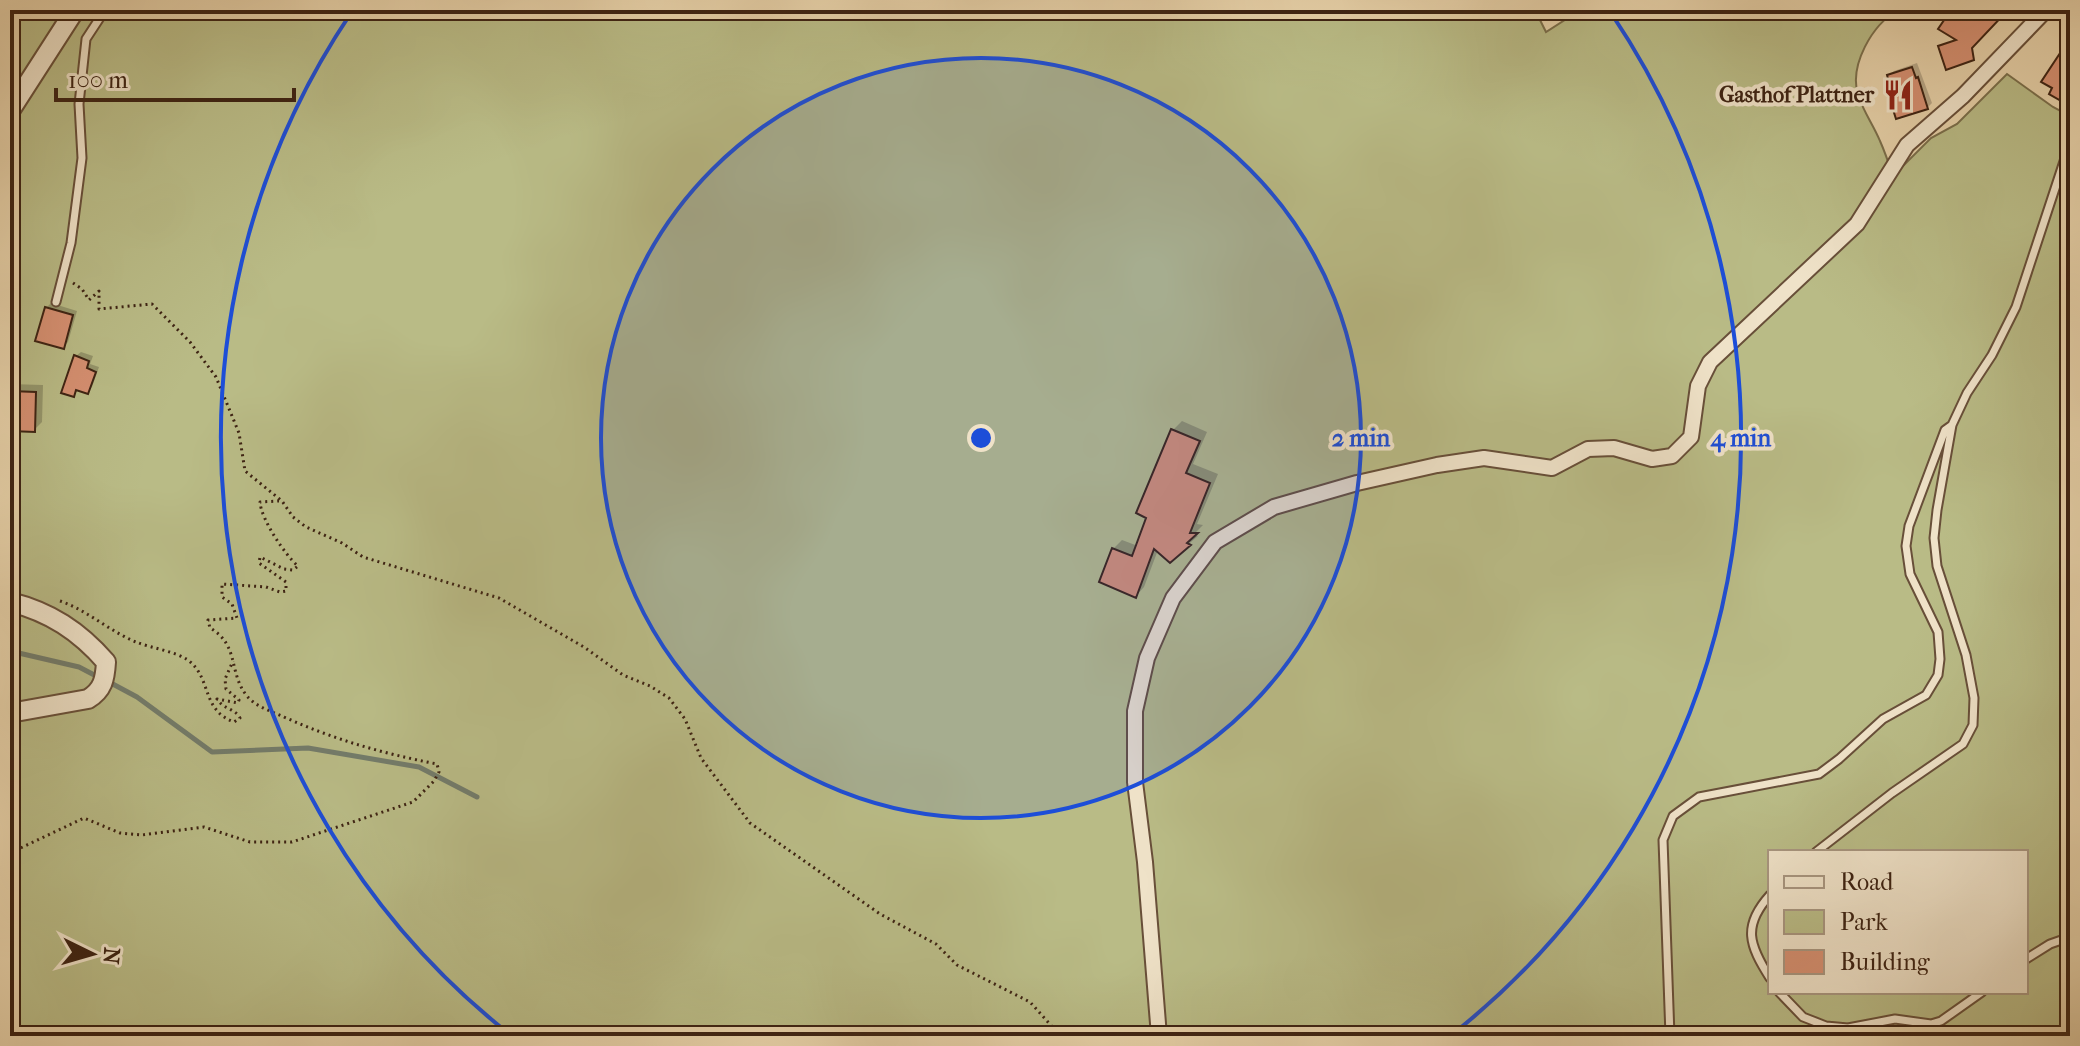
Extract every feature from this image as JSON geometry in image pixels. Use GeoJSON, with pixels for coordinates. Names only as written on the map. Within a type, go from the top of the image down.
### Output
{"type":"FeatureCollection","features":[{"type":"Feature","properties":{"kind":"street"},"geometry":{"type":"LineString","coordinates":[[10,111],[75,10]]}},
{"type":"Feature","properties":{"kind":"street"},"geometry":{"type":"LineString","coordinates":[[1159,1036],[1145,862],[1135,782],[1135,711],[1147,658],[1173,598],[1215,542],[1274,507],[1357,483],[1437,465],[1484,458],[1552,468],[1588,449],[1614,448],[1652,459],[1672,456],[1691,437],[1698,386],[1710,362],[1857,224],[1907,145],[1963,96],[2046,10]]}},
{"type":"Feature","properties":{"kind":"street"},"geometry":{"type":"LineString","coordinates":[[10,602],[31,607],[59,620],[89,643],[106,662],[105,681],[96,694],[73,703],[10,713]]}},
{"type":"Feature","properties":{"kind":"lane"},"geometry":{"type":"LineString","coordinates":[[56,302],[71,243],[82,158],[79,104],[86,39],[105,10]]}},
{"type":"Feature","properties":{"kind":"lane"},"geometry":{"type":"LineString","coordinates":[[1819,850],[1892,793],[1963,744],[1973,725],[1974,698],[1966,655],[1937,566],[1934,538],[1952,425],[2016,307],[2070,143]]}},
{"type":"Feature","properties":{"kind":"lane"},"geometry":{"type":"LineString","coordinates":[[1670,1036],[1663,840],[1673,816],[1699,797],[1819,774],[1883,719],[1926,695],[1934,685],[1940,659],[1938,632],[1910,574],[1906,546],[1909,526],[1945,430],[1952,425]]}},
{"type":"Feature","properties":{"kind":"lane"},"geometry":{"type":"LineString","coordinates":[[1768,897],[1756,911],[1751,925],[1751,941],[1768,974]]}},
{"type":"Feature","properties":{"kind":"lane"},"geometry":{"type":"LineString","coordinates":[[2028,958],[2050,944],[2070,937]]}},
{"type":"Feature","properties":{"kind":"lane"},"geometry":{"type":"LineString","coordinates":[[1781,994],[1803,1017],[1826,1026],[1848,1028],[1895,1019],[1931,1024],[1941,1021],[1979,994]]}},
{"type":"Feature","properties":{"kind":"path"},"geometry":{"type":"LineString","coordinates":[[63,277],[82,289],[89,300],[99,291],[99,309],[152,304],[190,342],[216,377],[239,433],[245,471],[282,501],[293,517],[306,527],[342,543],[363,557],[499,598],[584,647],[623,675],[669,698],[685,719],[701,758],[750,823],[880,914],[936,944],[957,965],[1030,1002],[1056,1031],[1056,1036]]}},
{"type":"Feature","properties":{"kind":"path"},"geometry":{"type":"LineString","coordinates":[[10,853],[84,818],[120,833],[142,835],[204,827],[250,842],[292,842],[413,802],[434,781],[439,772],[437,764],[385,754],[333,739],[255,704],[245,694],[230,647],[220,633],[210,628],[208,620],[237,618],[232,604],[222,597],[222,584],[286,591],[286,582],[259,563],[260,557],[284,569],[293,570],[298,566],[284,551],[260,512],[260,502],[270,499],[282,501]]}},
{"type":"Feature","properties":{"kind":"path"},"geometry":{"type":"LineString","coordinates":[[59,601],[72,605],[133,641],[188,660],[201,676],[211,705],[225,719],[234,722],[240,718],[238,714],[221,705],[217,699],[238,703],[239,700],[226,689],[225,679],[233,661]]}},
{"type":"Feature","properties":{"kind":"green space"},"geometry":{"type":"Polygon","coordinates":[[[10,10],[1535,10],[1546,32],[1574,14],[1573,10],[1898,10],[1880,25],[1865,47],[1856,83],[1860,101],[1882,145],[1893,176],[1931,138],[1957,124],[2007,74],[2070,116],[2070,1036],[10,1036],[10,10]]]}},
{"type":"Feature","properties":{"kind":"building"},"geometry":{"type":"Polygon","coordinates":[[[1951,10],[2008,10],[1972,48],[1974,60],[1946,70],[1938,46],[1956,40],[1938,29],[1951,10]]]}},
{"type":"Feature","properties":{"kind":"building"},"geometry":{"type":"Polygon","coordinates":[[[2070,38],[2070,106],[2049,94],[2052,88],[2041,82],[2070,38]]]}},
{"type":"Feature","properties":{"kind":"building"},"geometry":{"type":"Polygon","coordinates":[[[1912,67],[1928,109],[1896,119],[1886,87],[1890,86],[1887,75],[1912,67]]]}},
{"type":"Feature","properties":{"kind":"building"},"geometry":{"type":"Polygon","coordinates":[[[45,307],[73,315],[64,349],[35,341],[45,307]]]}},
{"type":"Feature","properties":{"kind":"building"},"geometry":{"type":"Polygon","coordinates":[[[74,355],[89,361],[87,368],[96,372],[88,394],[76,390],[74,397],[61,393],[74,355]]]}},
{"type":"Feature","properties":{"kind":"building"},"geometry":{"type":"Polygon","coordinates":[[[10,391],[36,392],[35,432],[10,431],[10,391]]]}},
{"type":"Feature","properties":{"kind":"building"},"geometry":{"type":"Polygon","coordinates":[[[1171,429],[1200,441],[1186,473],[1210,483],[1190,533],[1198,533],[1187,543],[1191,545],[1170,563],[1154,549],[1136,598],[1099,582],[1112,548],[1132,556],[1146,518],[1136,513],[1171,429]]]}},
{"type":"Feature","properties":{"kind":"waterway"},"geometry":{"type":"LineString","coordinates":[[10,651],[79,667],[100,678]]}},
{"type":"Feature","properties":{"kind":"waterway"},"geometry":{"type":"LineString","coordinates":[[109,682],[137,697],[212,752],[308,748],[419,767],[477,797]]}},
{"type":"Feature","properties":{"kind":"place","name":"Gasthof Plattner"},"geometry":{"type":"Point","coordinates":[1898,95]}}]}
